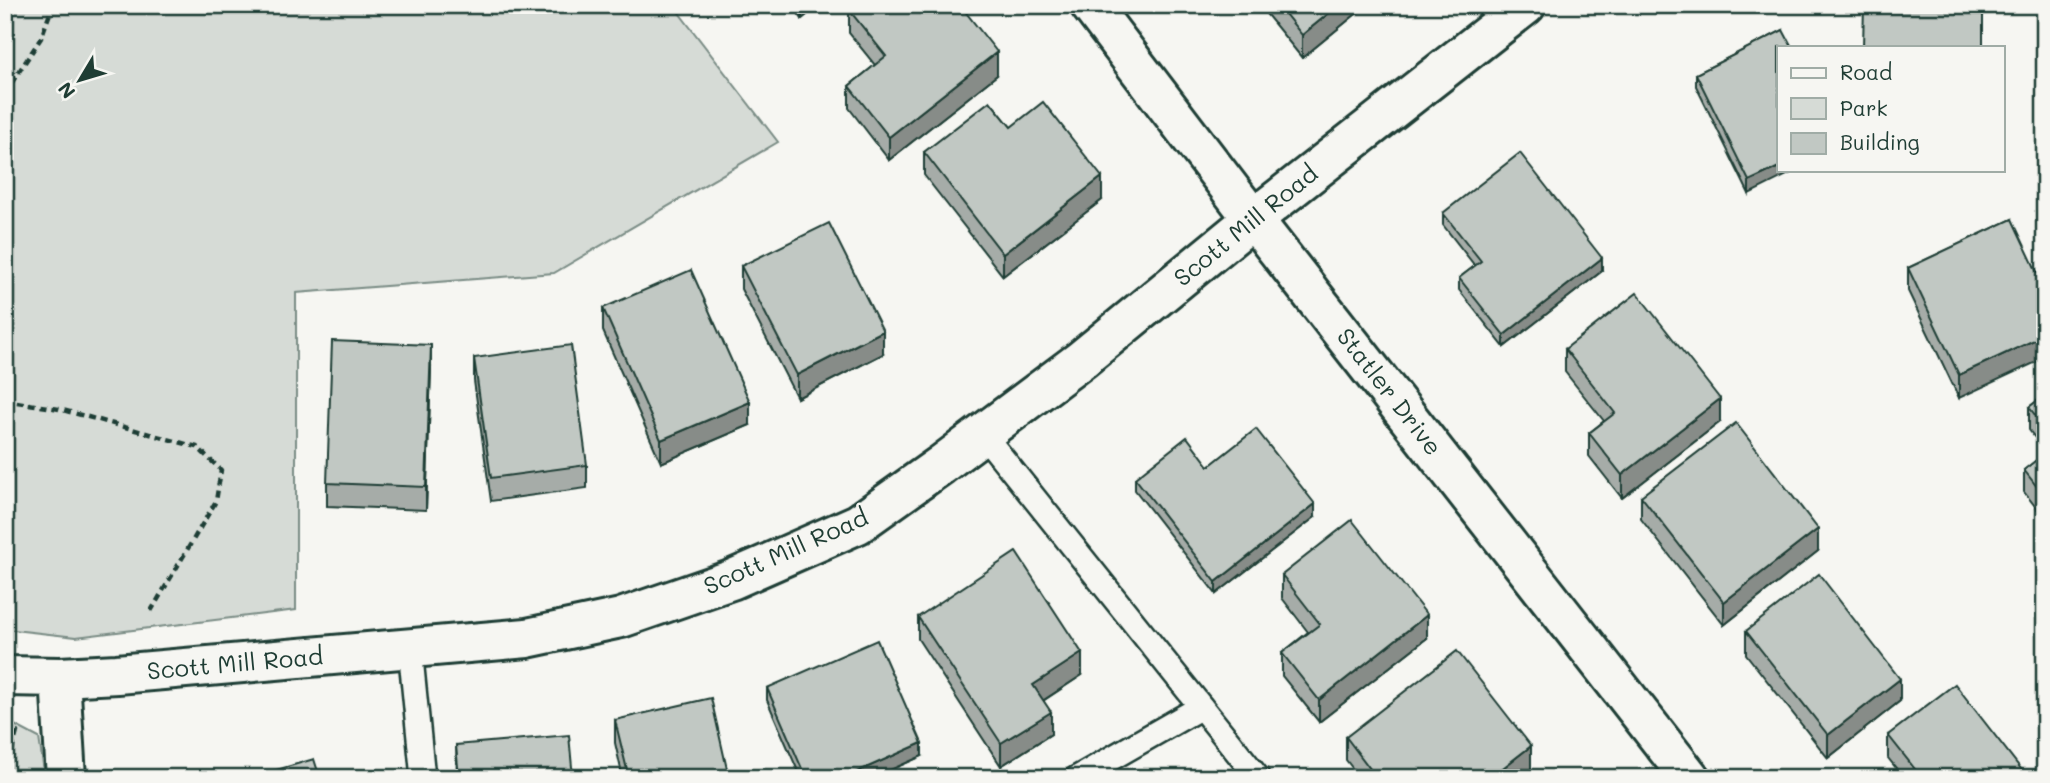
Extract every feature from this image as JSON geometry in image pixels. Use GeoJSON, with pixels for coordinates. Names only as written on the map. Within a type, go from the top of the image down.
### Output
{"type":"FeatureCollection","features":[{"type":"Feature","properties":{"kind":"street","name":"Statler Drive"},"geometry":{"type":"LineString","coordinates":[[1090,5],[1253,219],[1690,778]]}},
{"type":"Feature","properties":{"kind":"street","name":"Scott Mill Road"},"geometry":{"type":"LineString","coordinates":[[5,676],[60,677],[527,638],[621,618],[731,580],[858,524],[1081,360],[1253,219],[1524,6]]}},
{"type":"Feature","properties":{"kind":"street"},"geometry":{"type":"LineString","coordinates":[[60,677],[66,778]]}},
{"type":"Feature","properties":{"kind":"lane"},"geometry":{"type":"LineString","coordinates":[[983,434],[1258,778]]}},
{"type":"Feature","properties":{"kind":"lane"},"geometry":{"type":"LineString","coordinates":[[410,648],[423,778]]}},
{"type":"Feature","properties":{"kind":"lane"},"geometry":{"type":"LineString","coordinates":[[1077,778],[1201,707]]}},
{"type":"Feature","properties":{"kind":"path"},"geometry":{"type":"LineString","coordinates":[[5,93],[41,38],[53,5]]}},
{"type":"Feature","properties":{"kind":"path"},"geometry":{"type":"LineString","coordinates":[[5,400],[59,409],[197,447],[221,470],[216,501],[151,611]]}},
{"type":"Feature","properties":{"kind":"path"},"geometry":{"type":"LineString","coordinates":[[5,730],[17,732],[5,776]]}},
{"type":"Feature","properties":{"kind":"green space"},"geometry":{"type":"Polygon","coordinates":[[[5,5],[673,5],[778,142],[554,273],[296,293],[296,610],[76,637],[5,629],[5,5]]]}},
{"type":"Feature","properties":{"kind":"green space"},"geometry":{"type":"Polygon","coordinates":[[[5,720],[39,738],[45,778],[5,778],[5,720]]]}},
{"type":"Feature","properties":{"kind":"building"},"geometry":{"type":"Polygon","coordinates":[[[855,5],[960,5],[997,52],[889,137],[849,86],[886,56],[849,10],[855,5]]]}},
{"type":"Feature","properties":{"kind":"building"},"geometry":{"type":"Polygon","coordinates":[[[1278,5],[1339,5],[1302,35],[1278,5]]]}},
{"type":"Feature","properties":{"kind":"building"},"geometry":{"type":"Polygon","coordinates":[[[1864,5],[1983,5],[1983,46],[1863,46],[1864,5]]]}},
{"type":"Feature","properties":{"kind":"building"},"geometry":{"type":"Polygon","coordinates":[[[1783,30],[1791,46],[1777,46],[1777,168],[1749,181],[1696,74],[1783,30]]]}},
{"type":"Feature","properties":{"kind":"building"},"geometry":{"type":"Polygon","coordinates":[[[990,101],[1011,127],[1043,102],[1102,177],[1003,254],[924,152],[990,101]]]}},
{"type":"Feature","properties":{"kind":"building"},"geometry":{"type":"Polygon","coordinates":[[[1520,153],[1602,258],[1504,335],[1459,278],[1481,261],[1443,213],[1520,153]]]}},
{"type":"Feature","properties":{"kind":"building"},"geometry":{"type":"Polygon","coordinates":[[[2012,219],[2045,289],[2045,335],[1959,375],[1908,268],[2012,219]]]}},
{"type":"Feature","properties":{"kind":"building"},"geometry":{"type":"Polygon","coordinates":[[[829,223],[883,331],[797,375],[741,266],[829,223]]]}},
{"type":"Feature","properties":{"kind":"building"},"geometry":{"type":"Polygon","coordinates":[[[691,270],[750,402],[661,440],[603,308],[691,270]]]}},
{"type":"Feature","properties":{"kind":"building"},"geometry":{"type":"Polygon","coordinates":[[[1637,293],[1720,399],[1622,475],[1589,433],[1615,413],[1565,349],[1637,293]]]}},
{"type":"Feature","properties":{"kind":"building"},"geometry":{"type":"Polygon","coordinates":[[[332,341],[431,345],[426,487],[327,483],[332,341]]]}},
{"type":"Feature","properties":{"kind":"building"},"geometry":{"type":"Polygon","coordinates":[[[571,345],[587,465],[491,478],[474,358],[571,345]]]}},
{"type":"Feature","properties":{"kind":"building"},"geometry":{"type":"Polygon","coordinates":[[[2045,395],[2045,428],[2029,407],[2045,395]]]}},
{"type":"Feature","properties":{"kind":"building"},"geometry":{"type":"Polygon","coordinates":[[[1736,423],[1818,529],[1724,602],[1641,496],[1736,423]]]}},
{"type":"Feature","properties":{"kind":"building"},"geometry":{"type":"Polygon","coordinates":[[[1256,429],[1315,504],[1216,582],[1135,478],[1187,437],[1209,466],[1256,429]]]}},
{"type":"Feature","properties":{"kind":"building"},"geometry":{"type":"Polygon","coordinates":[[[2045,453],[2045,497],[2024,470],[2045,453]]]}},
{"type":"Feature","properties":{"kind":"building"},"geometry":{"type":"Polygon","coordinates":[[[1352,520],[1427,615],[1319,700],[1282,653],[1320,624],[1282,575],[1352,520]]]}},
{"type":"Feature","properties":{"kind":"building"},"geometry":{"type":"Polygon","coordinates":[[[1016,552],[1082,653],[1033,685],[1051,712],[1001,743],[918,617],[1016,552]]]}},
{"type":"Feature","properties":{"kind":"building"},"geometry":{"type":"Polygon","coordinates":[[[1819,574],[1900,679],[1828,735],[1746,631],[1819,574]]]}},
{"type":"Feature","properties":{"kind":"building"},"geometry":{"type":"Polygon","coordinates":[[[877,640],[922,743],[843,778],[806,778],[767,688],[877,640]]]}},
{"type":"Feature","properties":{"kind":"building"},"geometry":{"type":"Polygon","coordinates":[[[1457,651],[1531,746],[1490,778],[1377,778],[1346,737],[1457,651]]]}},
{"type":"Feature","properties":{"kind":"building"},"geometry":{"type":"Polygon","coordinates":[[[1955,684],[2028,778],[1922,778],[1888,735],[1955,684]]]}},
{"type":"Feature","properties":{"kind":"building"},"geometry":{"type":"Polygon","coordinates":[[[711,698],[729,778],[629,778],[615,720],[711,698]]]}},
{"type":"Feature","properties":{"kind":"building"},"geometry":{"type":"Polygon","coordinates":[[[569,735],[573,778],[459,778],[456,745],[569,735]]]}},
{"type":"Feature","properties":{"kind":"building"},"geometry":{"type":"Polygon","coordinates":[[[314,759],[320,778],[249,778],[314,759]]]}}]}
